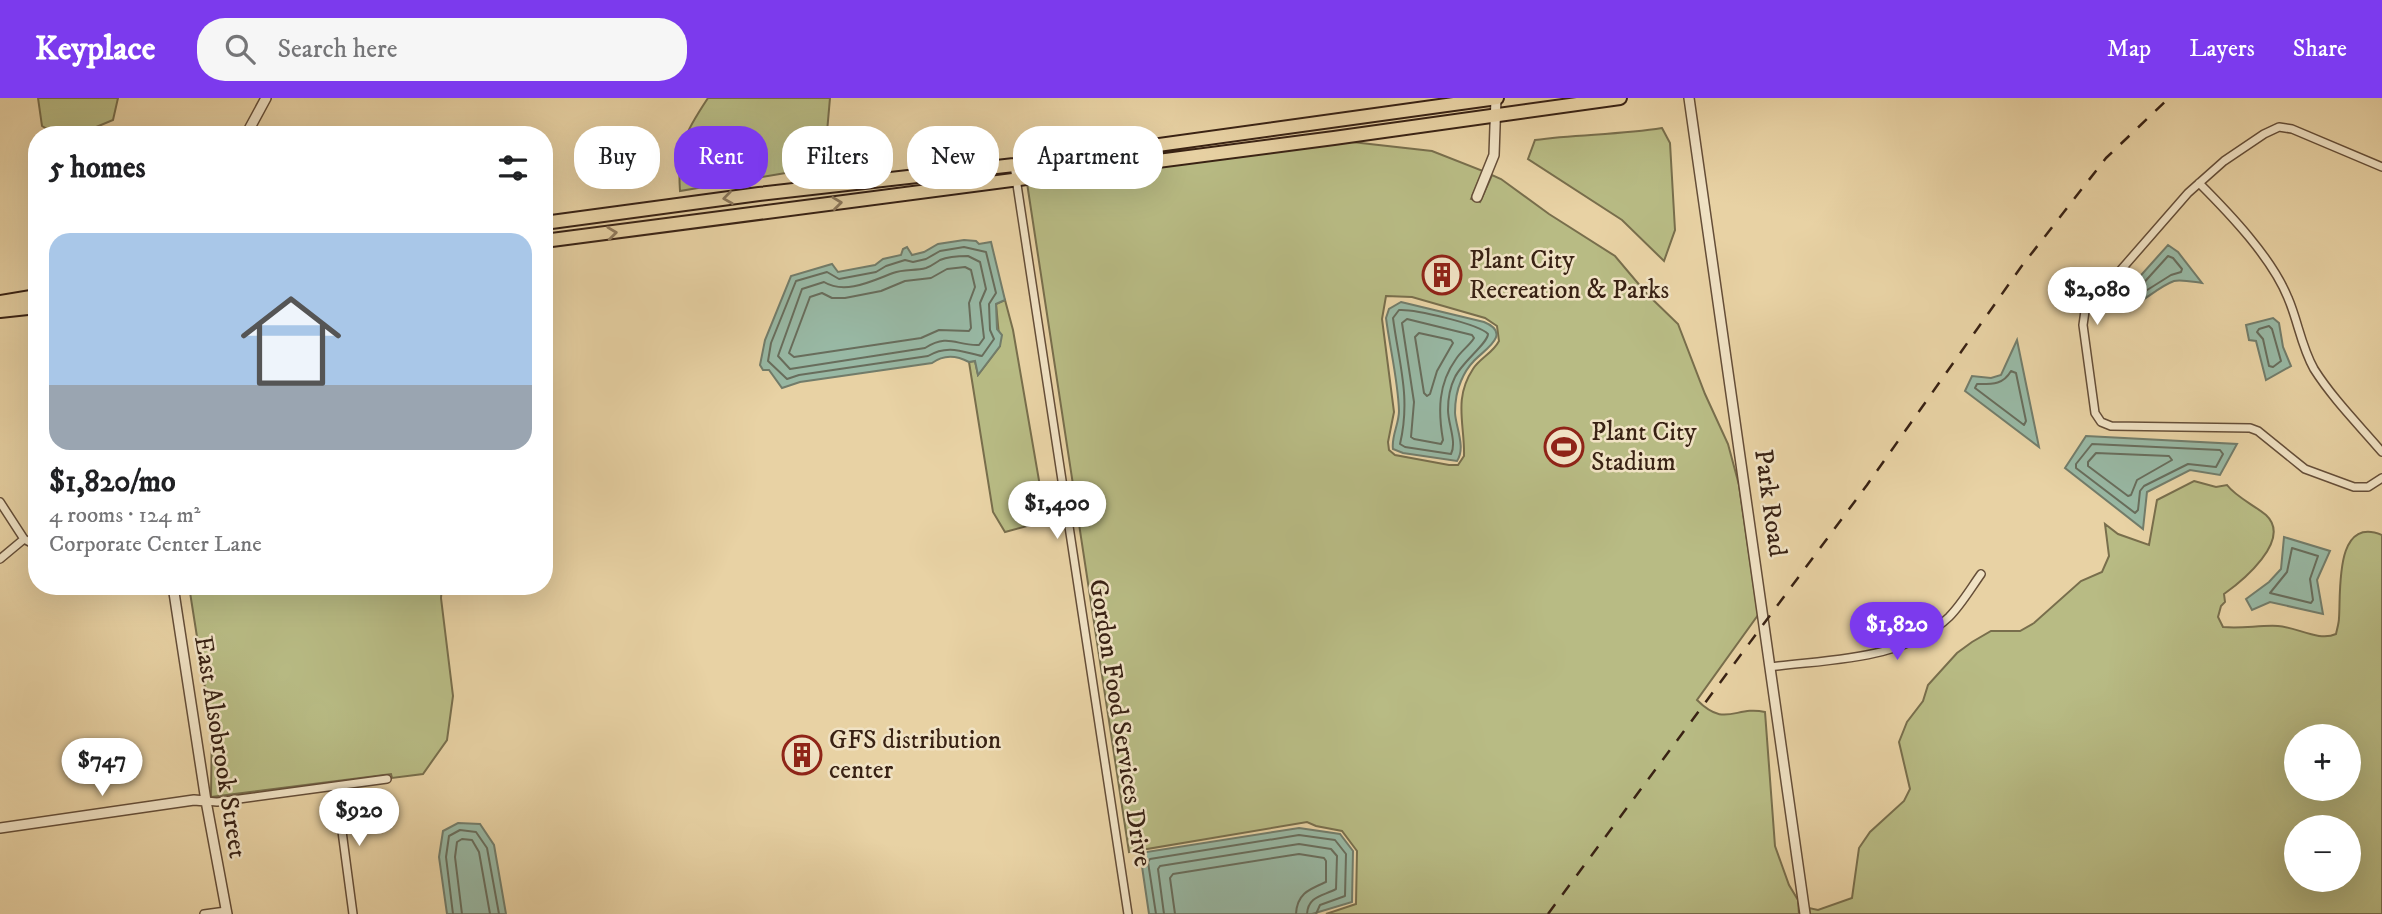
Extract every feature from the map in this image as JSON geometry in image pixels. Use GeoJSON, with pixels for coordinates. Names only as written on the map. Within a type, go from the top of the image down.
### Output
{"type":"FeatureCollection","features":[{"type":"Feature","properties":{"kind":"main road"},"geometry":{"type":"LineString","coordinates":[[1568,105],[1580,98]]}},
{"type":"Feature","properties":{"kind":"main road"},"geometry":{"type":"LineString","coordinates":[[1163,145],[1348,119],[1496,104],[1568,105],[1620,98]]}},
{"type":"Feature","properties":{"kind":"main road"},"geometry":{"type":"LineString","coordinates":[[1163,159],[1366,133],[1496,104]]}},
{"type":"Feature","properties":{"kind":"main road"},"geometry":{"type":"LineString","coordinates":[[1163,155],[1329,132],[1348,119]]}},
{"type":"Feature","properties":{"kind":"main road"},"geometry":{"type":"LineString","coordinates":[[553,222],[759,194],[1013,165]]}},
{"type":"Feature","properties":{"kind":"main road"},"geometry":{"type":"LineString","coordinates":[[553,240],[940,189]]}},
{"type":"Feature","properties":{"kind":"main road"},"geometry":{"type":"LineString","coordinates":[[0,295],[28,293]]}},
{"type":"Feature","properties":{"kind":"main road"},"geometry":{"type":"LineString","coordinates":[[0,302],[28,295]]}},
{"type":"Feature","properties":{"kind":"main road"},"geometry":{"type":"LineString","coordinates":[[0,312],[28,308]]}},
{"type":"Feature","properties":{"kind":"street"},"geometry":{"type":"LineString","coordinates":[[251,126],[266,98]]}},
{"type":"Feature","properties":{"kind":"street","name":"Park Road"},"geometry":{"type":"LineString","coordinates":[[1689,98],[1804,914]]}},
{"type":"Feature","properties":{"kind":"street"},"geometry":{"type":"LineString","coordinates":[[1477,197],[1494,155],[1496,104]]}},
{"type":"Feature","properties":{"kind":"street"},"geometry":{"type":"LineString","coordinates":[[2382,167],[2292,129],[2279,127],[2224,161],[2188,193],[2085,311],[2082,325],[2095,413],[2101,422],[2111,426],[2250,428],[2305,469],[2354,487],[2368,487],[2382,478]]}},
{"type":"Feature","properties":{"kind":"street"},"geometry":{"type":"LineString","coordinates":[[2199,183],[2242,228],[2279,281],[2288,297],[2312,366],[2382,453]]}},
{"type":"Feature","properties":{"kind":"street","name":"Gordon Food Services Drive"},"geometry":{"type":"LineString","coordinates":[[1018,189],[1128,914]]}},
{"type":"Feature","properties":{"kind":"street"},"geometry":{"type":"LineString","coordinates":[[0,502],[28,541]]}},
{"type":"Feature","properties":{"kind":"street"},"geometry":{"type":"LineString","coordinates":[[0,559],[24,539]]}},
{"type":"Feature","properties":{"kind":"street"},"geometry":{"type":"LineString","coordinates":[[1770,667],[1878,653],[1909,643],[1931,632],[1950,616],[1981,574]]}},
{"type":"Feature","properties":{"kind":"street","name":"East Alsobrook Street"},"geometry":{"type":"LineString","coordinates":[[174,595],[206,801],[227,912]]}},
{"type":"Feature","properties":{"kind":"street"},"geometry":{"type":"LineString","coordinates":[[0,828],[189,801],[217,802],[387,779]]}},
{"type":"Feature","properties":{"kind":"street"},"geometry":{"type":"LineString","coordinates":[[336,786],[353,914]]}},
{"type":"Feature","properties":{"kind":"street"},"geometry":{"type":"LineString","coordinates":[[204,914],[227,912]]}},
{"type":"Feature","properties":{"kind":"green space"},"geometry":{"type":"Polygon","coordinates":[[[38,98],[118,98],[113,120],[99,126],[42,126],[38,98]]]}},
{"type":"Feature","properties":{"kind":"green space"},"geometry":{"type":"Polygon","coordinates":[[[708,98],[830,98],[828,126],[782,126],[782,174],[768,176],[768,126],[691,126],[708,98]]]}},
{"type":"Feature","properties":{"kind":"green space"},"geometry":{"type":"Polygon","coordinates":[[[1662,128],[1670,143],[1675,230],[1664,261],[1622,220],[1528,159],[1535,140],[1662,128]]]}},
{"type":"Feature","properties":{"kind":"green space"},"geometry":{"type":"Polygon","coordinates":[[[1343,141],[1432,151],[1483,171],[1471,199],[1480,202],[1492,175],[1615,256],[1647,294],[1678,324],[1728,444],[1739,485],[1758,615],[1697,700],[1707,709],[1723,715],[1746,711],[1765,712],[1775,846],[1789,885],[1798,900],[1799,914],[1326,914],[1356,904],[1357,851],[1342,831],[1307,822],[1129,852],[1028,189],[1163,189],[1163,165],[1343,141]],[[1386,296],[1382,319],[1394,412],[1388,442],[1389,450],[1395,455],[1449,465],[1458,465],[1464,456],[1461,412],[1463,391],[1473,369],[1499,341],[1497,326],[1485,318],[1412,297],[1386,296]]]}},
{"type":"Feature","properties":{"kind":"green space"},"geometry":{"type":"Polygon","coordinates":[[[1005,300],[1013,330],[1046,521],[1005,532],[993,512],[969,362],[975,361],[978,375],[1000,346],[996,304],[1005,300]]]}},
{"type":"Feature","properties":{"kind":"green space"},"geometry":{"type":"Polygon","coordinates":[[[2194,481],[2216,487],[2227,485],[2266,515],[2273,525],[2273,536],[2262,559],[2224,594],[2225,602],[2218,617],[2223,627],[2278,626],[2329,636],[2336,634],[2339,620],[2341,575],[2348,546],[2355,536],[2366,532],[2382,535],[2382,914],[1810,914],[1809,908],[1818,910],[1852,898],[1859,848],[1870,832],[1904,801],[1910,789],[1899,742],[1907,722],[1923,701],[1928,685],[1957,653],[1991,631],[2020,631],[2034,623],[2081,581],[2102,572],[2109,556],[2105,524],[2118,534],[2149,545],[2157,500],[2194,481]]]}},
{"type":"Feature","properties":{"kind":"green space"},"geometry":{"type":"Polygon","coordinates":[[[190,595],[441,595],[453,696],[447,740],[423,774],[392,778],[391,774],[211,797],[212,719],[190,595]]]}},
{"type":"Feature","properties":{"kind":"water"},"geometry":{"type":"Polygon","coordinates":[[[976,241],[979,244],[991,242],[1005,300],[996,304],[997,329],[1002,335],[1000,346],[978,375],[975,361],[969,362],[950,356],[932,363],[800,382],[782,388],[769,370],[763,370],[760,365],[765,340],[791,276],[832,264],[838,272],[875,265],[883,259],[901,255],[907,247],[912,255],[938,244],[976,241]]]}},
{"type":"Feature","properties":{"kind":"water"},"geometry":{"type":"Polygon","coordinates":[[[2168,245],[2178,252],[2202,283],[2174,281],[2127,309],[2109,311],[2168,245]]]}},
{"type":"Feature","properties":{"kind":"water"},"geometry":{"type":"Polygon","coordinates":[[[1401,302],[1484,322],[1496,332],[1493,342],[1469,366],[1458,388],[1455,413],[1461,450],[1457,461],[1393,449],[1399,411],[1386,318],[1389,309],[1401,302]]]}},
{"type":"Feature","properties":{"kind":"water"},"geometry":{"type":"Polygon","coordinates":[[[2273,318],[2279,323],[2283,347],[2291,366],[2266,380],[2256,341],[2249,340],[2246,325],[2273,318]]]}},
{"type":"Feature","properties":{"kind":"water"},"geometry":{"type":"Polygon","coordinates":[[[2017,340],[2039,447],[1965,391],[1972,376],[1991,378],[2001,375],[2017,340]]]}},
{"type":"Feature","properties":{"kind":"water"},"geometry":{"type":"Polygon","coordinates":[[[2086,436],[2237,444],[2220,475],[2190,470],[2147,492],[2143,529],[2065,468],[2086,436]]]}},
{"type":"Feature","properties":{"kind":"water"},"geometry":{"type":"Polygon","coordinates":[[[2284,537],[2330,551],[2317,580],[2323,614],[2270,602],[2252,610],[2246,599],[2281,569],[2284,537]]]}},
{"type":"Feature","properties":{"kind":"water"},"geometry":{"type":"Polygon","coordinates":[[[458,823],[480,824],[494,845],[506,914],[447,914],[439,857],[443,831],[458,823]]]}},
{"type":"Feature","properties":{"kind":"water"},"geometry":{"type":"Polygon","coordinates":[[[1299,828],[1340,834],[1353,851],[1352,902],[1312,914],[1149,914],[1140,853],[1299,828]]]}},
{"type":"Feature","properties":{"kind":"railway"},"geometry":{"type":"LineString","coordinates":[[1548,914],[1867,485],[2021,267],[2106,158],[2169,98]]}},
{"type":"Feature","properties":{"kind":"place","name":"Plant City Recreation & Parks"},"geometry":{"type":"Point","coordinates":[1442,275]}},
{"type":"Feature","properties":{"kind":"place","name":"Plant City Stadium"},"geometry":{"type":"Point","coordinates":[1564,447]}},
{"type":"Feature","properties":{"kind":"place","name":"GFS distribution center"},"geometry":{"type":"Point","coordinates":[802,755]}}]}
